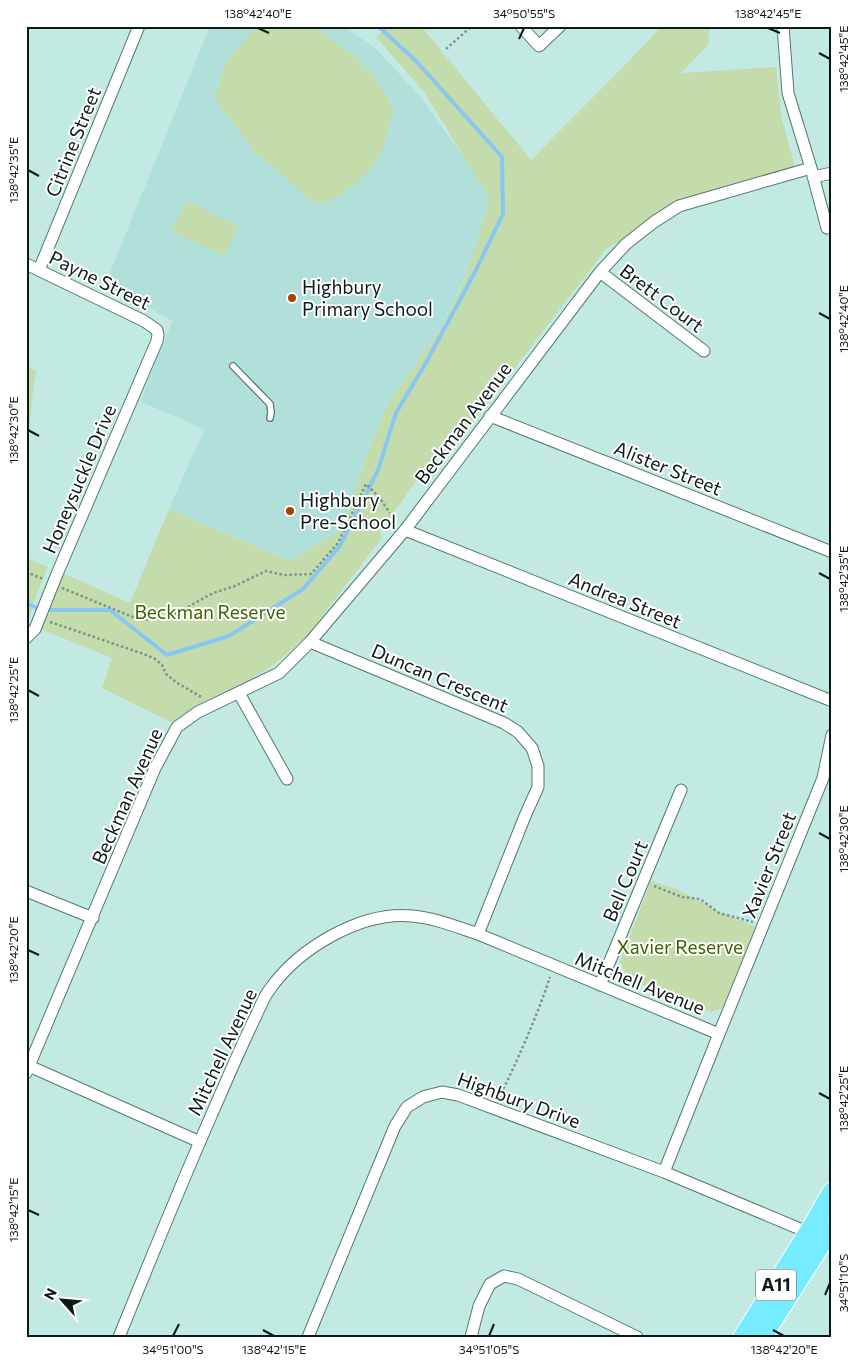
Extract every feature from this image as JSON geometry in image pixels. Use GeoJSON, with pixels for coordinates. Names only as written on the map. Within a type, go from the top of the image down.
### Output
{"type":"FeatureCollection","features":[{"type":"Feature","properties":{"kind":"main road","name":"A11"},"geometry":{"type":"LineString","coordinates":[[762,1337],[821,1233],[832,1192]]}},
{"type":"Feature","properties":{"kind":"main road","name":"A11"},"geometry":{"type":"LineString","coordinates":[[743,1337],[821,1233]]}},
{"type":"Feature","properties":{"kind":"street","name":"Citrine Street"},"geometry":{"type":"LineString","coordinates":[[39,270],[139,26]]}},
{"type":"Feature","properties":{"kind":"street"},"geometry":{"type":"LineString","coordinates":[[521,26],[539,46],[560,26]]}},
{"type":"Feature","properties":{"kind":"street"},"geometry":{"type":"LineString","coordinates":[[783,26],[788,93],[827,228]]}},
{"type":"Feature","properties":{"kind":"street","name":"Beckman Avenue"},"geometry":{"type":"LineString","coordinates":[[28,1069],[156,768],[176,727],[198,712],[279,673],[310,642],[405,530],[600,272],[626,244],[678,206],[812,173],[832,173]]}},
{"type":"Feature","properties":{"kind":"street","name":"Payne Street"},"geometry":{"type":"LineString","coordinates":[[26,264],[144,321],[158,330]]}},
{"type":"Feature","properties":{"kind":"street","name":"Brett Court"},"geometry":{"type":"LineString","coordinates":[[600,272],[704,351]]}},
{"type":"Feature","properties":{"kind":"street","name":"Honeysuckle Drive"},"geometry":{"type":"LineString","coordinates":[[26,638],[35,629],[40,618],[157,341],[158,330]]}},
{"type":"Feature","properties":{"kind":"street","name":"Alister Street"},"geometry":{"type":"LineString","coordinates":[[490,416],[832,552]]}},
{"type":"Feature","properties":{"kind":"street","name":"Andrea Street"},"geometry":{"type":"LineString","coordinates":[[405,530],[832,701]]}},
{"type":"Feature","properties":{"kind":"street","name":"Duncan Crescent"},"geometry":{"type":"LineString","coordinates":[[310,642],[504,723],[518,732],[532,748],[538,766],[538,787],[478,934]]}},
{"type":"Feature","properties":{"kind":"street"},"geometry":{"type":"LineString","coordinates":[[239,693],[287,779]]}},
{"type":"Feature","properties":{"kind":"street","name":"Xavier Street"},"geometry":{"type":"LineString","coordinates":[[664,1172],[823,778],[832,735]]}},
{"type":"Feature","properties":{"kind":"street","name":"Bell Court"},"geometry":{"type":"LineString","coordinates":[[600,985],[681,790]]}},
{"type":"Feature","properties":{"kind":"street"},"geometry":{"type":"LineString","coordinates":[[26,891],[93,918]]}},
{"type":"Feature","properties":{"kind":"street","name":"Mitchell Avenue"},"geometry":{"type":"LineString","coordinates":[[119,1337],[200,1142],[269,989],[311,947],[358,923],[386,917],[412,916],[444,922],[478,934],[719,1034]]}},
{"type":"Feature","properties":{"kind":"street"},"geometry":{"type":"LineString","coordinates":[[28,1069],[200,1142]]}},
{"type":"Feature","properties":{"kind":"street","name":"Highbury Drive"},"geometry":{"type":"LineString","coordinates":[[308,1337],[395,1126],[407,1107],[424,1097],[442,1092],[458,1095],[821,1233]]}},
{"type":"Feature","properties":{"kind":"street"},"geometry":{"type":"LineString","coordinates":[[471,1337],[479,1306],[490,1284],[504,1276],[518,1279],[637,1337]]}},
{"type":"Feature","properties":{"kind":"lane"},"geometry":{"type":"LineString","coordinates":[[233,366],[270,404],[270,418]]}},
{"type":"Feature","properties":{"kind":"path"},"geometry":{"type":"LineString","coordinates":[[446,49],[472,26]]}},
{"type":"Feature","properties":{"kind":"path"},"geometry":{"type":"LineString","coordinates":[[26,572],[72,593],[140,620],[170,618],[213,593],[235,586],[266,571],[284,575],[311,574],[338,543],[366,484],[380,497],[390,513]]}},
{"type":"Feature","properties":{"kind":"path"},"geometry":{"type":"LineString","coordinates":[[40,618],[155,659],[162,665],[166,674],[177,683],[214,705]]}},
{"type":"Feature","properties":{"kind":"path"},"geometry":{"type":"LineString","coordinates":[[643,881],[682,897],[700,899],[719,913],[748,920],[763,926]]}},
{"type":"Feature","properties":{"kind":"path"},"geometry":{"type":"LineString","coordinates":[[494,1109],[516,1064],[541,1003],[553,966]]}},
{"type":"Feature","properties":{"kind":"shaded area","name":"Highbury Primary School"},"geometry":{"type":"Polygon","coordinates":[[[210,26],[341,26],[349,30],[374,47],[420,96],[498,205],[443,325],[388,403],[361,471],[344,529],[290,561],[169,509],[204,430],[141,402],[155,361],[173,321],[105,285],[210,26]]]}},
{"type":"Feature","properties":{"kind":"green space"},"geometry":{"type":"Polygon","coordinates":[[[258,26],[312,26],[350,53],[373,76],[385,92],[393,111],[378,158],[358,183],[329,202],[311,201],[277,170],[257,155],[233,122],[222,111],[215,97],[227,60],[258,26]]]}},
{"type":"Feature","properties":{"kind":"green space","name":"Beckman Reserve"},"geometry":{"type":"Polygon","coordinates":[[[387,26],[421,26],[531,160],[662,26],[710,26],[708,45],[681,73],[776,67],[782,120],[795,167],[679,206],[606,249],[469,428],[458,424],[380,531],[381,539],[307,636],[275,664],[243,683],[207,700],[179,717],[173,723],[102,688],[112,658],[38,628],[60,572],[130,603],[169,509],[289,561],[344,529],[361,471],[388,403],[443,325],[465,279],[490,200],[425,93],[376,37],[387,26]]]}},
{"type":"Feature","properties":{"kind":"green space"},"geometry":{"type":"Polygon","coordinates":[[[187,201],[239,227],[224,256],[172,231],[187,201]]]}},
{"type":"Feature","properties":{"kind":"green space"},"geometry":{"type":"Polygon","coordinates":[[[26,366],[37,371],[34,381],[28,441],[26,443],[26,366]]]}},
{"type":"Feature","properties":{"kind":"green space"},"geometry":{"type":"Polygon","coordinates":[[[26,558],[48,567],[28,622],[26,621],[26,558]]]}},
{"type":"Feature","properties":{"kind":"green space","name":"Xavier Reserve"},"geometry":{"type":"Polygon","coordinates":[[[651,881],[677,889],[719,912],[757,927],[722,1008],[711,1012],[628,979],[620,961],[651,881]]]}},
{"type":"Feature","properties":{"kind":"waterway"},"geometry":{"type":"LineString","coordinates":[[26,603],[42,610],[110,610],[167,655],[229,636],[303,589],[340,546],[378,470],[396,413],[423,368],[474,274],[503,214],[502,157],[417,62],[378,26]]}},
{"type":"Feature","properties":{"kind":"place","name":"Highbury Primary School"},"geometry":{"type":"Point","coordinates":[292,298]}},
{"type":"Feature","properties":{"kind":"place","name":"Highbury Pre-School"},"geometry":{"type":"Point","coordinates":[290,511]}}]}
